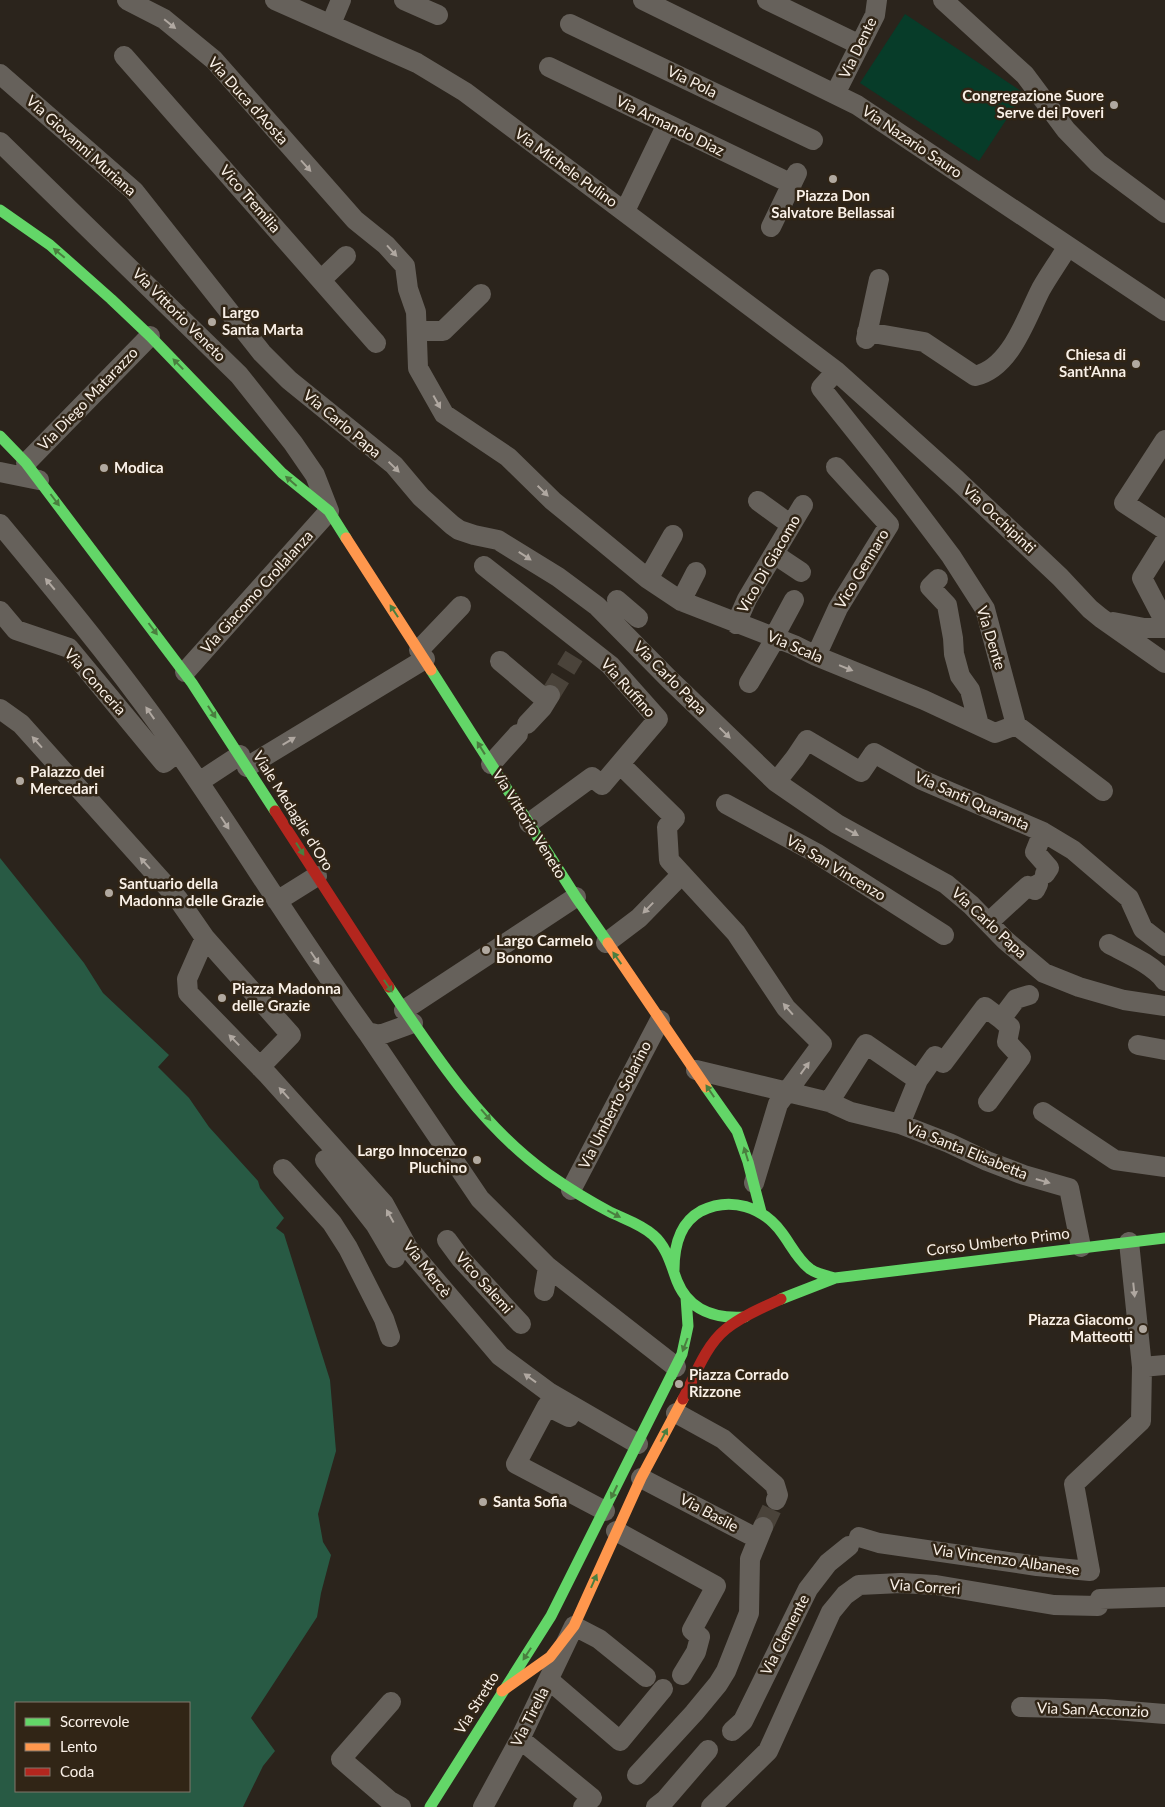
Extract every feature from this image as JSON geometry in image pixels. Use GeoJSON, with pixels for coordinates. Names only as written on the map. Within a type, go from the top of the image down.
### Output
{"type":"FeatureCollection","features":[{"type":"Feature","properties":{"kind":"street","name":"Via Duca d'Aosta"},"geometry":{"type":"LineString","coordinates":[[127,0],[164,19],[214,60],[355,220],[386,245],[405,266],[408,289],[416,312],[417,331]]}},
{"type":"Feature","properties":{"kind":"street","name":"Via Michele Pulino"},"geometry":{"type":"LineString","coordinates":[[275,0],[417,63],[466,92],[836,371]]}},
{"type":"Feature","properties":{"kind":"street"},"geometry":{"type":"LineString","coordinates":[[331,24],[340,0]]}},
{"type":"Feature","properties":{"kind":"street"},"geometry":{"type":"LineString","coordinates":[[404,0],[438,15]]}},
{"type":"Feature","properties":{"kind":"street","name":"Via Nazario Sauro"},"geometry":{"type":"LineString","coordinates":[[643,0],[857,105],[1165,311]]}},
{"type":"Feature","properties":{"kind":"street"},"geometry":{"type":"LineString","coordinates":[[767,0],[860,45]]}},
{"type":"Feature","properties":{"kind":"street","name":"Via Dente"},"geometry":{"type":"LineString","coordinates":[[835,94],[875,15],[877,0]]}},
{"type":"Feature","properties":{"kind":"street"},"geometry":{"type":"LineString","coordinates":[[943,0],[1025,75],[1066,130],[1098,163],[1165,213]]}},
{"type":"Feature","properties":{"kind":"street","name":"Via Pola"},"geometry":{"type":"LineString","coordinates":[[570,24],[813,140]]}},
{"type":"Feature","properties":{"kind":"street","name":"Vico Tremilia"},"geometry":{"type":"LineString","coordinates":[[124,56],[376,343]]}},
{"type":"Feature","properties":{"kind":"street","name":"Via Armando Diaz"},"geometry":{"type":"LineString","coordinates":[[549,67],[667,124],[795,179],[771,228]]}},
{"type":"Feature","properties":{"kind":"street","name":"Via Giovanni Muriana"},"geometry":{"type":"LineString","coordinates":[[0,74],[134,191],[214,291]]}},
{"type":"Feature","properties":{"kind":"street"},"geometry":{"type":"LineString","coordinates":[[625,211],[667,124]]}},
{"type":"Feature","properties":{"kind":"street","name":"Via Vittorio Veneto"},"geometry":{"type":"LineString","coordinates":[[0,142],[240,375],[294,444],[314,475],[329,511],[576,897],[737,1131],[746,1153],[760,1212]]}},
{"type":"Feature","properties":{"kind":"street","name":"Via Vittorio Veneto"},"geometry":{"type":"LineString","coordinates":[[0,210],[68,261],[150,336],[282,473],[329,511]]}},
{"type":"Feature","properties":{"kind":"street"},"geometry":{"type":"LineString","coordinates":[[879,279],[867,336],[924,342],[975,376],[985,374],[1005,356],[1026,323],[1041,290],[1068,246]]}},
{"type":"Feature","properties":{"kind":"street"},"geometry":{"type":"LineString","coordinates":[[321,280],[346,256]]}},
{"type":"Feature","properties":{"kind":"street","name":"Via Carlo Papa"},"geometry":{"type":"LineString","coordinates":[[214,291],[262,353],[289,380],[394,466],[421,498],[459,530],[498,540],[558,577],[597,606],[669,679],[776,782],[837,824],[946,884],[989,922],[1005,940],[1044,973],[1079,987],[1124,1000],[1165,1006]]}},
{"type":"Feature","properties":{"kind":"street"},"geometry":{"type":"LineString","coordinates":[[417,331],[442,331],[481,294]]}},
{"type":"Feature","properties":{"kind":"street","name":"Via Scala"},"geometry":{"type":"LineString","coordinates":[[417,331],[418,368],[444,414],[508,457],[553,501],[648,579],[681,601],[736,624],[774,637],[995,732],[1016,725]]}},
{"type":"Feature","properties":{"kind":"street","name":"Via Diego Matarazzo"},"geometry":{"type":"LineString","coordinates":[[26,463],[150,336]]}},
{"type":"Feature","properties":{"kind":"street"},"geometry":{"type":"LineString","coordinates":[[240,375],[262,353]]}},
{"type":"Feature","properties":{"kind":"street","name":"Via Dente"},"geometry":{"type":"LineString","coordinates":[[836,371],[822,388],[951,556],[985,609],[1016,725]]}},
{"type":"Feature","properties":{"kind":"street","name":"Via Occhipinti"},"geometry":{"type":"LineString","coordinates":[[836,371],[964,486],[1101,618],[1165,663]]}},
{"type":"Feature","properties":{"kind":"street","name":"Viale Medaglie d'Oro"},"geometry":{"type":"LineString","coordinates":[[0,436],[26,463],[185,672],[438,1060],[504,1136],[543,1169],[571,1190],[618,1217],[646,1229],[656,1237],[665,1250],[678,1284],[686,1298]]}},
{"type":"Feature","properties":{"kind":"street"},"geometry":{"type":"LineString","coordinates":[[1165,440],[1124,502],[1165,530]]}},
{"type":"Feature","properties":{"kind":"street","name":"Vico Gennaro"},"geometry":{"type":"LineString","coordinates":[[816,656],[838,608],[889,525],[836,467]]}},
{"type":"Feature","properties":{"kind":"street"},"geometry":{"type":"LineString","coordinates":[[0,472],[39,480]]}},
{"type":"Feature","properties":{"kind":"street"},"geometry":{"type":"LineString","coordinates":[[758,501],[791,525]]}},
{"type":"Feature","properties":{"kind":"street","name":"Vico Di Giacomo"},"geometry":{"type":"LineString","coordinates":[[736,624],[748,599],[803,505]]}},
{"type":"Feature","properties":{"kind":"street","name":"Via Giacomo Crollalanza"},"geometry":{"type":"LineString","coordinates":[[185,672],[329,511]]}},
{"type":"Feature","properties":{"kind":"street"},"geometry":{"type":"LineString","coordinates":[[0,524],[69,607],[178,752],[480,1199],[548,1268],[676,1367]]}},
{"type":"Feature","properties":{"kind":"street"},"geometry":{"type":"LineString","coordinates":[[648,579],[673,535]]}},
{"type":"Feature","properties":{"kind":"street"},"geometry":{"type":"LineString","coordinates":[[1165,541],[1142,578],[1165,622]]}},
{"type":"Feature","properties":{"kind":"street"},"geometry":{"type":"LineString","coordinates":[[774,554],[801,572]]}},
{"type":"Feature","properties":{"kind":"street","name":"Via Ruffino"},"geometry":{"type":"LineString","coordinates":[[484,566],[610,665],[658,719],[602,785],[592,777],[529,823]]}},
{"type":"Feature","properties":{"kind":"street"},"geometry":{"type":"LineString","coordinates":[[681,601],[696,572]]}},
{"type":"Feature","properties":{"kind":"street"},"geometry":{"type":"LineString","coordinates":[[938,579],[930,587],[947,604],[954,654],[960,676],[970,690],[979,725]]}},
{"type":"Feature","properties":{"kind":"street"},"geometry":{"type":"LineString","coordinates":[[617,600],[638,618]]}},
{"type":"Feature","properties":{"kind":"street"},"geometry":{"type":"LineString","coordinates":[[749,683],[772,644],[794,600]]}},
{"type":"Feature","properties":{"kind":"street"},"geometry":{"type":"LineString","coordinates":[[199,782],[244,761],[422,655],[461,606]]}},
{"type":"Feature","properties":{"kind":"street","name":"Via Conceria"},"geometry":{"type":"LineString","coordinates":[[0,611],[16,630],[69,648],[164,763],[178,752]]}},
{"type":"Feature","properties":{"kind":"street"},"geometry":{"type":"LineString","coordinates":[[1101,618],[1124,625],[1144,628],[1165,628]]}},
{"type":"Feature","properties":{"kind":"street"},"geometry":{"type":"LineString","coordinates":[[491,764],[542,708],[548,698],[500,661]]}},
{"type":"Feature","properties":{"kind":"street"},"geometry":{"type":"LineString","coordinates":[[0,709],[21,724],[178,899],[205,938],[291,1035],[264,1071]]}},
{"type":"Feature","properties":{"kind":"street"},"geometry":{"type":"LineString","coordinates":[[1016,725],[1103,791]]}},
{"type":"Feature","properties":{"kind":"street","name":"Via Santi Quaranta"},"geometry":{"type":"LineString","coordinates":[[776,782],[807,740],[861,772],[874,753],[922,780],[1042,832],[1073,850],[1129,898],[1143,928],[1165,946]]}},
{"type":"Feature","properties":{"kind":"street"},"geometry":{"type":"LineString","coordinates":[[620,764],[675,818],[667,827],[669,860],[736,933],[786,1008],[822,1044],[778,1104],[754,1183]]}},
{"type":"Feature","properties":{"kind":"street","name":"Via San Vincenzo"},"geometry":{"type":"LineString","coordinates":[[726,804],[816,853],[944,935]]}},
{"type":"Feature","properties":{"kind":"street"},"geometry":{"type":"LineString","coordinates":[[989,922],[1028,886],[1035,890],[1049,868],[1034,852],[1042,832]]}},
{"type":"Feature","properties":{"kind":"street"},"geometry":{"type":"LineString","coordinates":[[606,943],[638,918],[682,874]]}},
{"type":"Feature","properties":{"kind":"street"},"geometry":{"type":"LineString","coordinates":[[277,901],[317,876]]}},
{"type":"Feature","properties":{"kind":"street"},"geometry":{"type":"LineString","coordinates":[[368,1032],[380,1034],[409,1017],[576,897]]}},
{"type":"Feature","properties":{"kind":"street","name":"Via Mercè"},"geometry":{"type":"LineString","coordinates":[[205,938],[187,980],[188,993],[264,1071],[384,1204],[408,1248],[500,1356],[550,1393],[615,1432]]}},
{"type":"Feature","properties":{"kind":"street"},"geometry":{"type":"LineString","coordinates":[[1109,944],[1140,961],[1165,980]]}},
{"type":"Feature","properties":{"kind":"street"},"geometry":{"type":"LineString","coordinates":[[988,1102],[1022,1057],[1007,1042],[1010,1027],[1001,1019],[1016,999],[1029,995]]}},
{"type":"Feature","properties":{"kind":"street","name":"Via Santa Elisabetta"},"geometry":{"type":"LineString","coordinates":[[1001,1019],[985,1007],[943,1063],[934,1056],[918,1080],[900,1124],[950,1143],[987,1161],[1024,1175],[1069,1188],[1081,1247]]}},
{"type":"Feature","properties":{"kind":"street","name":"Via Umberto Solarino"},"geometry":{"type":"LineString","coordinates":[[571,1190],[660,1020]]}},
{"type":"Feature","properties":{"kind":"street"},"geometry":{"type":"LineString","coordinates":[[829,1102],[866,1044],[918,1080]]}},
{"type":"Feature","properties":{"kind":"street"},"geometry":{"type":"LineString","coordinates":[[1138,1045],[1165,1050]]}},
{"type":"Feature","properties":{"kind":"street"},"geometry":{"type":"LineString","coordinates":[[696,1070],[829,1102],[851,1112],[900,1124]]}},
{"type":"Feature","properties":{"kind":"street"},"geometry":{"type":"LineString","coordinates":[[1043,1112],[1115,1160],[1165,1167]]}},
{"type":"Feature","properties":{"kind":"street"},"geometry":{"type":"LineString","coordinates":[[325,1160],[370,1218],[395,1258]]}},
{"type":"Feature","properties":{"kind":"street"},"geometry":{"type":"LineString","coordinates":[[283,1168],[332,1223],[348,1248],[384,1318],[390,1337]]}},
{"type":"Feature","properties":{"kind":"street"},"geometry":{"type":"LineString","coordinates":[[674,1270],[673,1255],[676,1241],[692,1217],[712,1206],[733,1203],[747,1205],[760,1212],[773,1222],[810,1269],[835,1278]]}},
{"type":"Feature","properties":{"kind":"street"},"geometry":{"type":"LineString","coordinates":[[782,1235],[787,1251],[787,1260]]}},
{"type":"Feature","properties":{"kind":"street","name":"Corso Umberto Primo"},"geometry":{"type":"LineString","coordinates":[[835,1278],[1165,1238]]}},
{"type":"Feature","properties":{"kind":"street","name":"Vico Salemi"},"geometry":{"type":"LineString","coordinates":[[447,1240],[461,1259],[521,1324]]}},
{"type":"Feature","properties":{"kind":"street"},"geometry":{"type":"LineString","coordinates":[[1129,1242],[1142,1367],[1165,1365]]}},
{"type":"Feature","properties":{"kind":"street"},"geometry":{"type":"LineString","coordinates":[[544,1290],[548,1268]]}},
{"type":"Feature","properties":{"kind":"street"},"geometry":{"type":"LineString","coordinates":[[502,1691],[550,1657],[574,1626],[641,1478],[684,1418],[711,1346],[725,1330],[746,1317],[788,1295],[835,1278]]}},
{"type":"Feature","properties":{"kind":"street"},"geometry":{"type":"LineString","coordinates":[[762,1310],[774,1298],[783,1284]]}},
{"type":"Feature","properties":{"kind":"street"},"geometry":{"type":"LineString","coordinates":[[686,1298],[695,1307],[719,1318],[746,1317]]}},
{"type":"Feature","properties":{"kind":"street","name":"Via Stretto"},"geometry":{"type":"LineString","coordinates":[[430,1807],[551,1616],[605,1510],[676,1367],[689,1336],[690,1319],[686,1298]]}},
{"type":"Feature","properties":{"kind":"street","name":"Via Vincenzo Albanese"},"geometry":{"type":"LineString","coordinates":[[854,1542],[879,1543],[1090,1572],[1074,1484],[1141,1421],[1142,1367]]}},
{"type":"Feature","properties":{"kind":"street"},"geometry":{"type":"LineString","coordinates":[[605,1510],[520,1467],[516,1464],[520,1455],[547,1406],[599,1432],[615,1432],[638,1444]]}},
{"type":"Feature","properties":{"kind":"street"},"geometry":{"type":"LineString","coordinates":[[684,1418],[723,1439],[775,1485],[777,1498]]}},
{"type":"Feature","properties":{"kind":"street","name":"Via Basile"},"geometry":{"type":"LineString","coordinates":[[637,1775],[694,1713],[718,1684],[726,1671],[749,1613],[750,1559],[760,1533],[641,1478]]}},
{"type":"Feature","properties":{"kind":"street"},"geometry":{"type":"LineString","coordinates":[[616,1531],[716,1586],[692,1630],[700,1637],[696,1652],[682,1675]]}},
{"type":"Feature","properties":{"kind":"street","name":"Via Clemente"},"geometry":{"type":"LineString","coordinates":[[732,1732],[743,1721],[808,1589],[828,1563],[854,1542]]}},
{"type":"Feature","properties":{"kind":"street","name":"Via Correri"},"geometry":{"type":"LineString","coordinates":[[717,1801],[768,1751],[831,1612],[845,1595],[860,1585],[901,1583],[936,1585],[1054,1604],[1072,1605],[1098,1606],[1100,1599],[1165,1597]]}},
{"type":"Feature","properties":{"kind":"street"},"geometry":{"type":"LineString","coordinates":[[551,1616],[544,1641],[550,1657],[520,1739],[592,1798],[583,1807]]}},
{"type":"Feature","properties":{"kind":"street"},"geometry":{"type":"LineString","coordinates":[[574,1626],[599,1639],[646,1676]]}},
{"type":"Feature","properties":{"kind":"street","name":"Via Tirella"},"geometry":{"type":"LineString","coordinates":[[483,1807],[520,1739],[574,1626]]}},
{"type":"Feature","properties":{"kind":"street"},"geometry":{"type":"LineString","coordinates":[[549,1680],[620,1741],[663,1689]]}},
{"type":"Feature","properties":{"kind":"street"},"geometry":{"type":"LineString","coordinates":[[391,1702],[341,1759],[390,1801],[402,1807]]}},
{"type":"Feature","properties":{"kind":"street","name":"Via San Acconzio"},"geometry":{"type":"LineString","coordinates":[[1020,1707],[1104,1709],[1165,1714]]}},
{"type":"Feature","properties":{"kind":"street"},"geometry":{"type":"LineString","coordinates":[[717,1801],[730,1802],[780,1753],[798,1716]]}},
{"type":"Feature","properties":{"kind":"street"},"geometry":{"type":"LineString","coordinates":[[656,1807],[665,1800],[708,1750]]}},
{"type":"Feature","properties":{"kind":"green space"},"geometry":{"type":"Polygon","coordinates":[[[905,14],[1024,93],[979,161],[860,83],[905,14]]]}},
{"type":"Feature","properties":{"kind":"green space"},"geometry":{"type":"Polygon","coordinates":[[[0,858],[84,963],[103,993],[169,1055],[158,1067],[189,1098],[209,1127],[258,1181],[260,1188],[284,1218],[276,1228],[284,1234],[330,1380],[336,1451],[318,1514],[323,1542],[331,1555],[317,1617],[251,1718],[275,1751],[263,1766],[243,1807],[0,1807],[0,858]]]}},
{"type":"Feature","properties":{"kind":"tunnel"},"geometry":{"type":"LineString","coordinates":[[550,695],[574,656]]}},
{"type":"Feature","properties":{"kind":"tunnel"},"geometry":{"type":"LineString","coordinates":[[763,1527],[776,1500]]}},
{"type":"Feature","properties":{"kind":"traffic: fast"},"geometry":{"type":"LineString","coordinates":[[0,210],[50,245],[111,299],[150,336],[282,473],[329,511],[346,538]]}},
{"type":"Feature","properties":{"kind":"traffic: fast"},"geometry":{"type":"LineString","coordinates":[[0,436],[26,463],[192,683],[275,811]]}},
{"type":"Feature","properties":{"kind":"traffic: fast"},"geometry":{"type":"LineString","coordinates":[[431,670],[576,897],[608,943]]}},
{"type":"Feature","properties":{"kind":"traffic: fast"},"geometry":{"type":"LineString","coordinates":[[389,987],[461,1088],[501,1134],[548,1174],[579,1194],[653,1235],[662,1245],[682,1291],[696,1306],[714,1314],[745,1317]]}},
{"type":"Feature","properties":{"kind":"traffic: fast"},"geometry":{"type":"LineString","coordinates":[[706,1087],[737,1131],[748,1162],[761,1212]]}},
{"type":"Feature","properties":{"kind":"traffic: fast"},"geometry":{"type":"LineString","coordinates":[[674,1270],[679,1236],[688,1222],[701,1211],[724,1204],[746,1207],[766,1216],[782,1233],[798,1257],[810,1269],[822,1275],[835,1278]]}},
{"type":"Feature","properties":{"kind":"traffic: fast"},"geometry":{"type":"LineString","coordinates":[[781,1299],[835,1278],[1165,1238]]}},
{"type":"Feature","properties":{"kind":"traffic: fast"},"geometry":{"type":"LineString","coordinates":[[430,1807],[551,1616],[682,1354],[688,1326],[686,1297]]}},
{"type":"Feature","properties":{"kind":"traffic: slow"},"geometry":{"type":"LineString","coordinates":[[346,538],[431,670]]}},
{"type":"Feature","properties":{"kind":"traffic: slow"},"geometry":{"type":"LineString","coordinates":[[608,943],[706,1087]]}},
{"type":"Feature","properties":{"kind":"traffic: slow"},"geometry":{"type":"LineString","coordinates":[[502,1691],[550,1657],[574,1626],[641,1478],[683,1399]]}},
{"type":"Feature","properties":{"kind":"traffic: jam"},"geometry":{"type":"LineString","coordinates":[[275,811],[389,987]]}},
{"type":"Feature","properties":{"kind":"traffic: jam"},"geometry":{"type":"LineString","coordinates":[[683,1399],[706,1353],[719,1336],[726,1329],[752,1312],[781,1299]]}},
{"type":"Feature","properties":{"kind":"place","name":"Congregazione Suore Serve dei Poveri"},"geometry":{"type":"Point","coordinates":[1114,105]}},
{"type":"Feature","properties":{"kind":"place","name":"Piazza Don Salvatore Bellassai"},"geometry":{"type":"Point","coordinates":[833,179]}},
{"type":"Feature","properties":{"kind":"place","name":"Largo Santa Marta"},"geometry":{"type":"Point","coordinates":[212,322]}},
{"type":"Feature","properties":{"kind":"place","name":"Chiesa di Sant'Anna"},"geometry":{"type":"Point","coordinates":[1136,364]}},
{"type":"Feature","properties":{"kind":"place","name":"Modica"},"geometry":{"type":"Point","coordinates":[104,468]}},
{"type":"Feature","properties":{"kind":"place","name":"Palazzo dei Mercedari"},"geometry":{"type":"Point","coordinates":[20,781]}},
{"type":"Feature","properties":{"kind":"place","name":"Santuario della Madonna delle Grazie"},"geometry":{"type":"Point","coordinates":[109,893]}},
{"type":"Feature","properties":{"kind":"place","name":"Largo Carmelo Bonomo"},"geometry":{"type":"Point","coordinates":[486,950]}},
{"type":"Feature","properties":{"kind":"place","name":"Piazza Madonna delle Grazie"},"geometry":{"type":"Point","coordinates":[222,998]}},
{"type":"Feature","properties":{"kind":"place","name":"Largo Innocenzo Pluchino"},"geometry":{"type":"Point","coordinates":[477,1160]}},
{"type":"Feature","properties":{"kind":"place","name":"Piazza Giacomo Matteotti"},"geometry":{"type":"Point","coordinates":[1143,1329]}},
{"type":"Feature","properties":{"kind":"place","name":"Piazza Corrado Rizzone"},"geometry":{"type":"Point","coordinates":[679,1384]}},
{"type":"Feature","properties":{"kind":"place","name":"Santa Sofia"},"geometry":{"type":"Point","coordinates":[483,1502]}}]}
